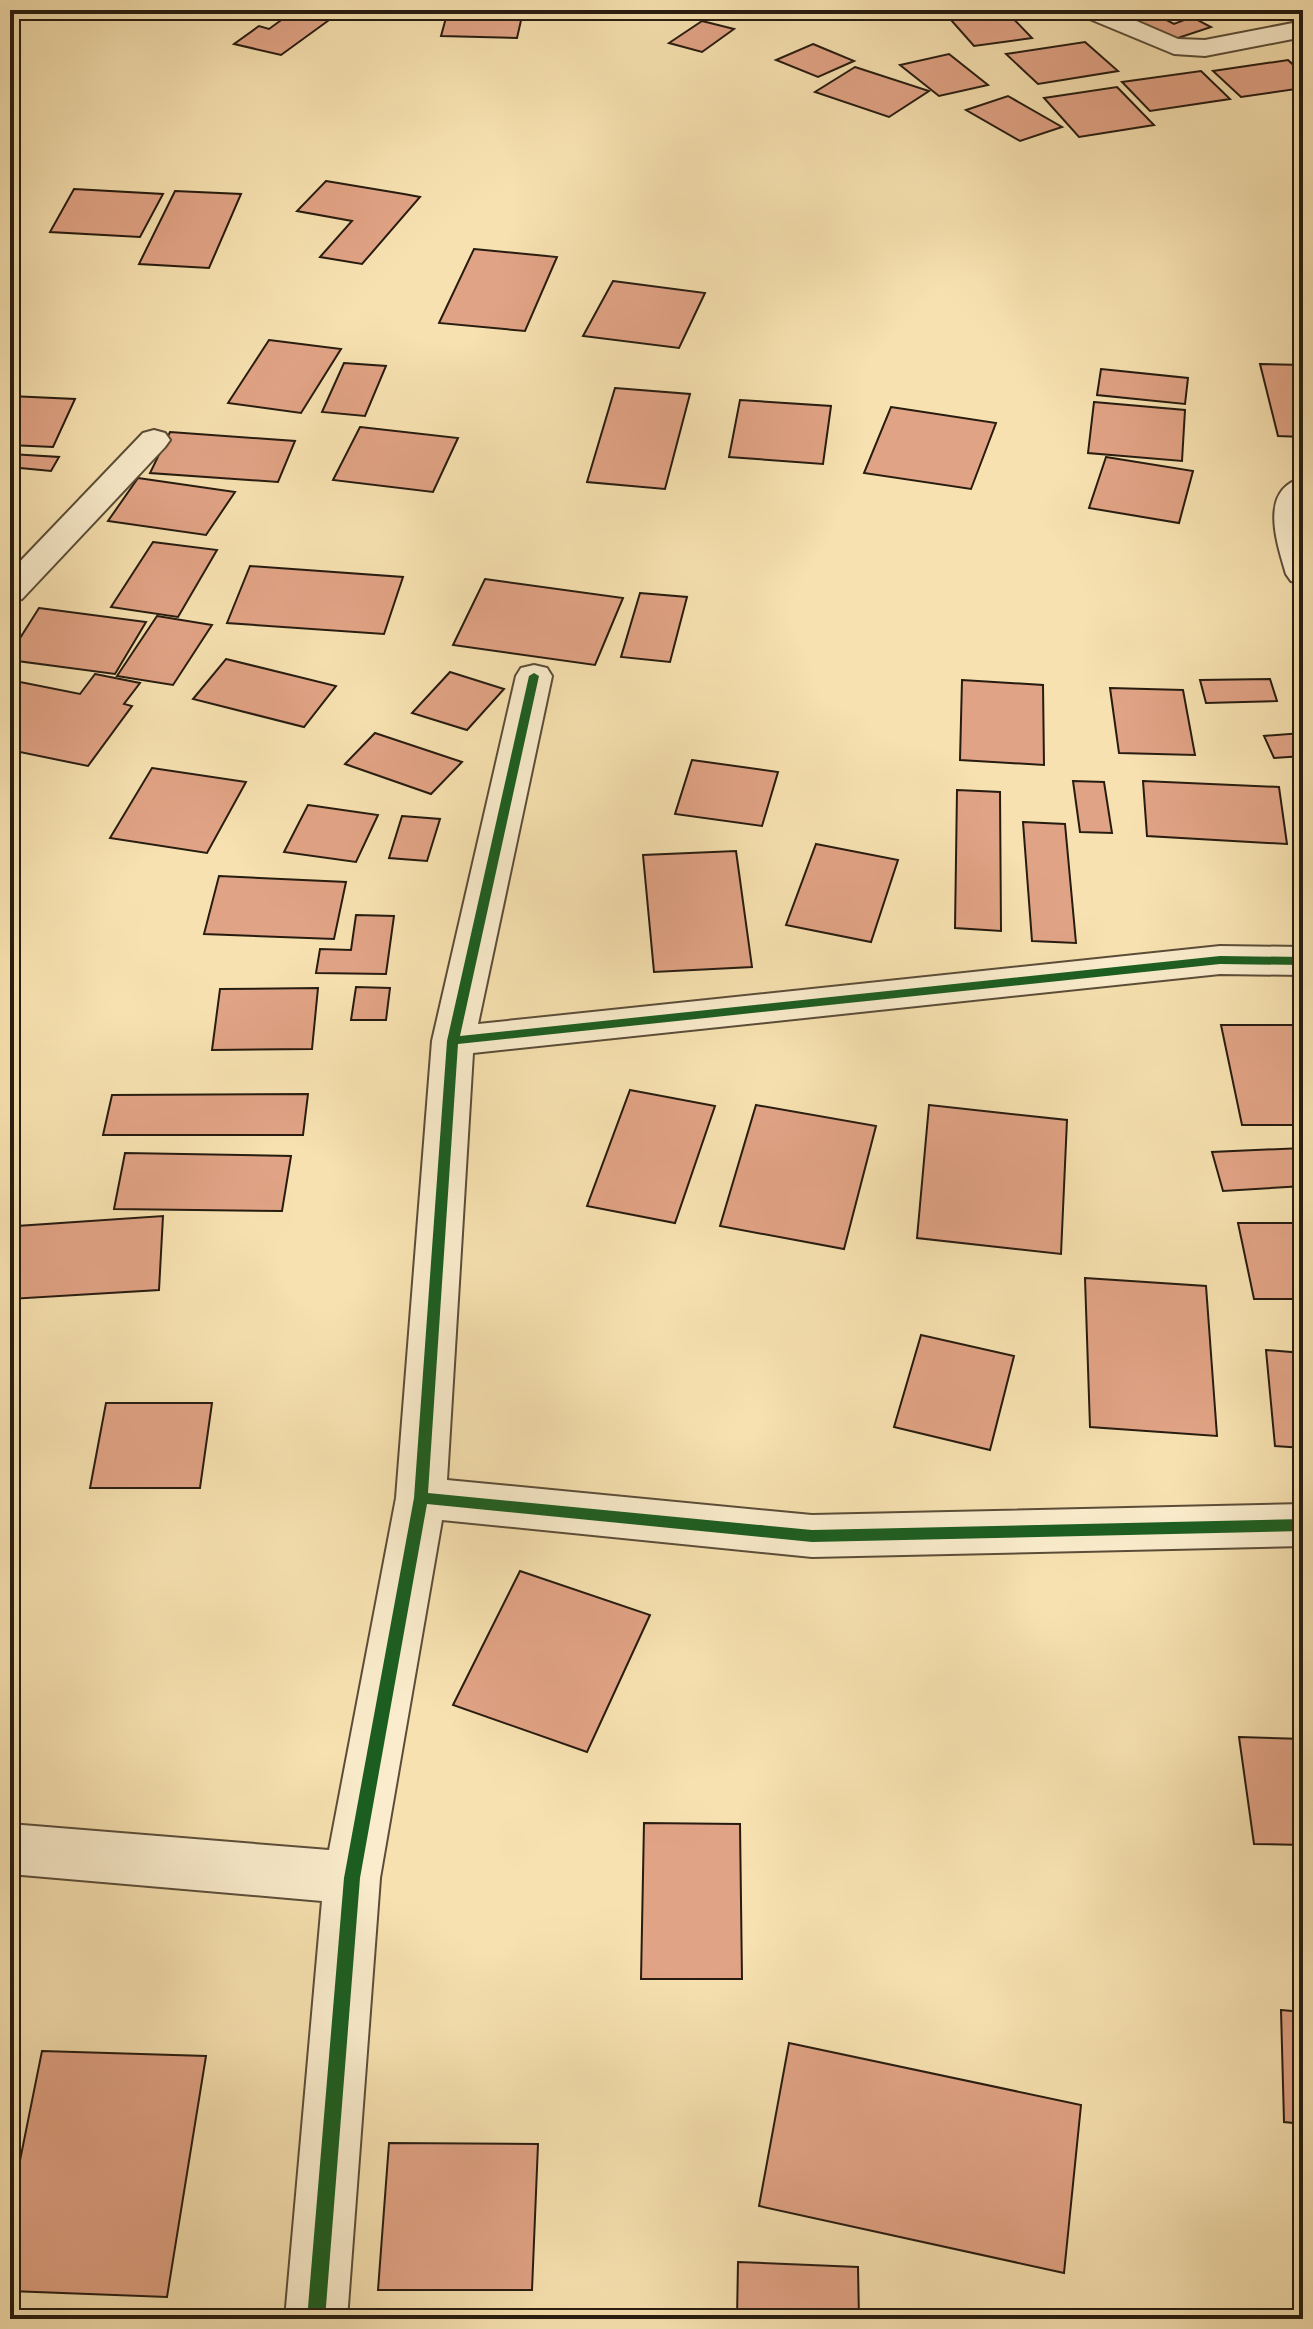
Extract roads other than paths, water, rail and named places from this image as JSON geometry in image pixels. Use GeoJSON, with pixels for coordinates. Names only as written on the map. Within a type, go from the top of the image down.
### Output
{"type":"FeatureCollection","features":[{"type":"Feature","properties":{"kind":"street"},"geometry":{"type":"LineString","coordinates":[[1089,10],[1174,46],[1205,48],[1303,29]]}},
{"type":"Feature","properties":{"kind":"street"},"geometry":{"type":"LineString","coordinates":[[10,592],[154,440]]}},
{"type":"Feature","properties":{"kind":"street"},"geometry":{"type":"LineString","coordinates":[[1303,488],[1296,493],[1288,522],[1303,574]]}},
{"type":"Feature","properties":{"kind":"street"},"geometry":{"type":"LineString","coordinates":[[316,2319],[352,1878],[421,1498],[453,1041],[534,676]]}},
{"type":"Feature","properties":{"kind":"street"},"geometry":{"type":"LineString","coordinates":[[453,1041],[1220,960],[1303,961]]}},
{"type":"Feature","properties":{"kind":"street"},"geometry":{"type":"LineString","coordinates":[[421,1498],[812,1536],[1303,1525]]}},
{"type":"Feature","properties":{"kind":"street"},"geometry":{"type":"LineString","coordinates":[[10,1849],[352,1878]]}}]}
